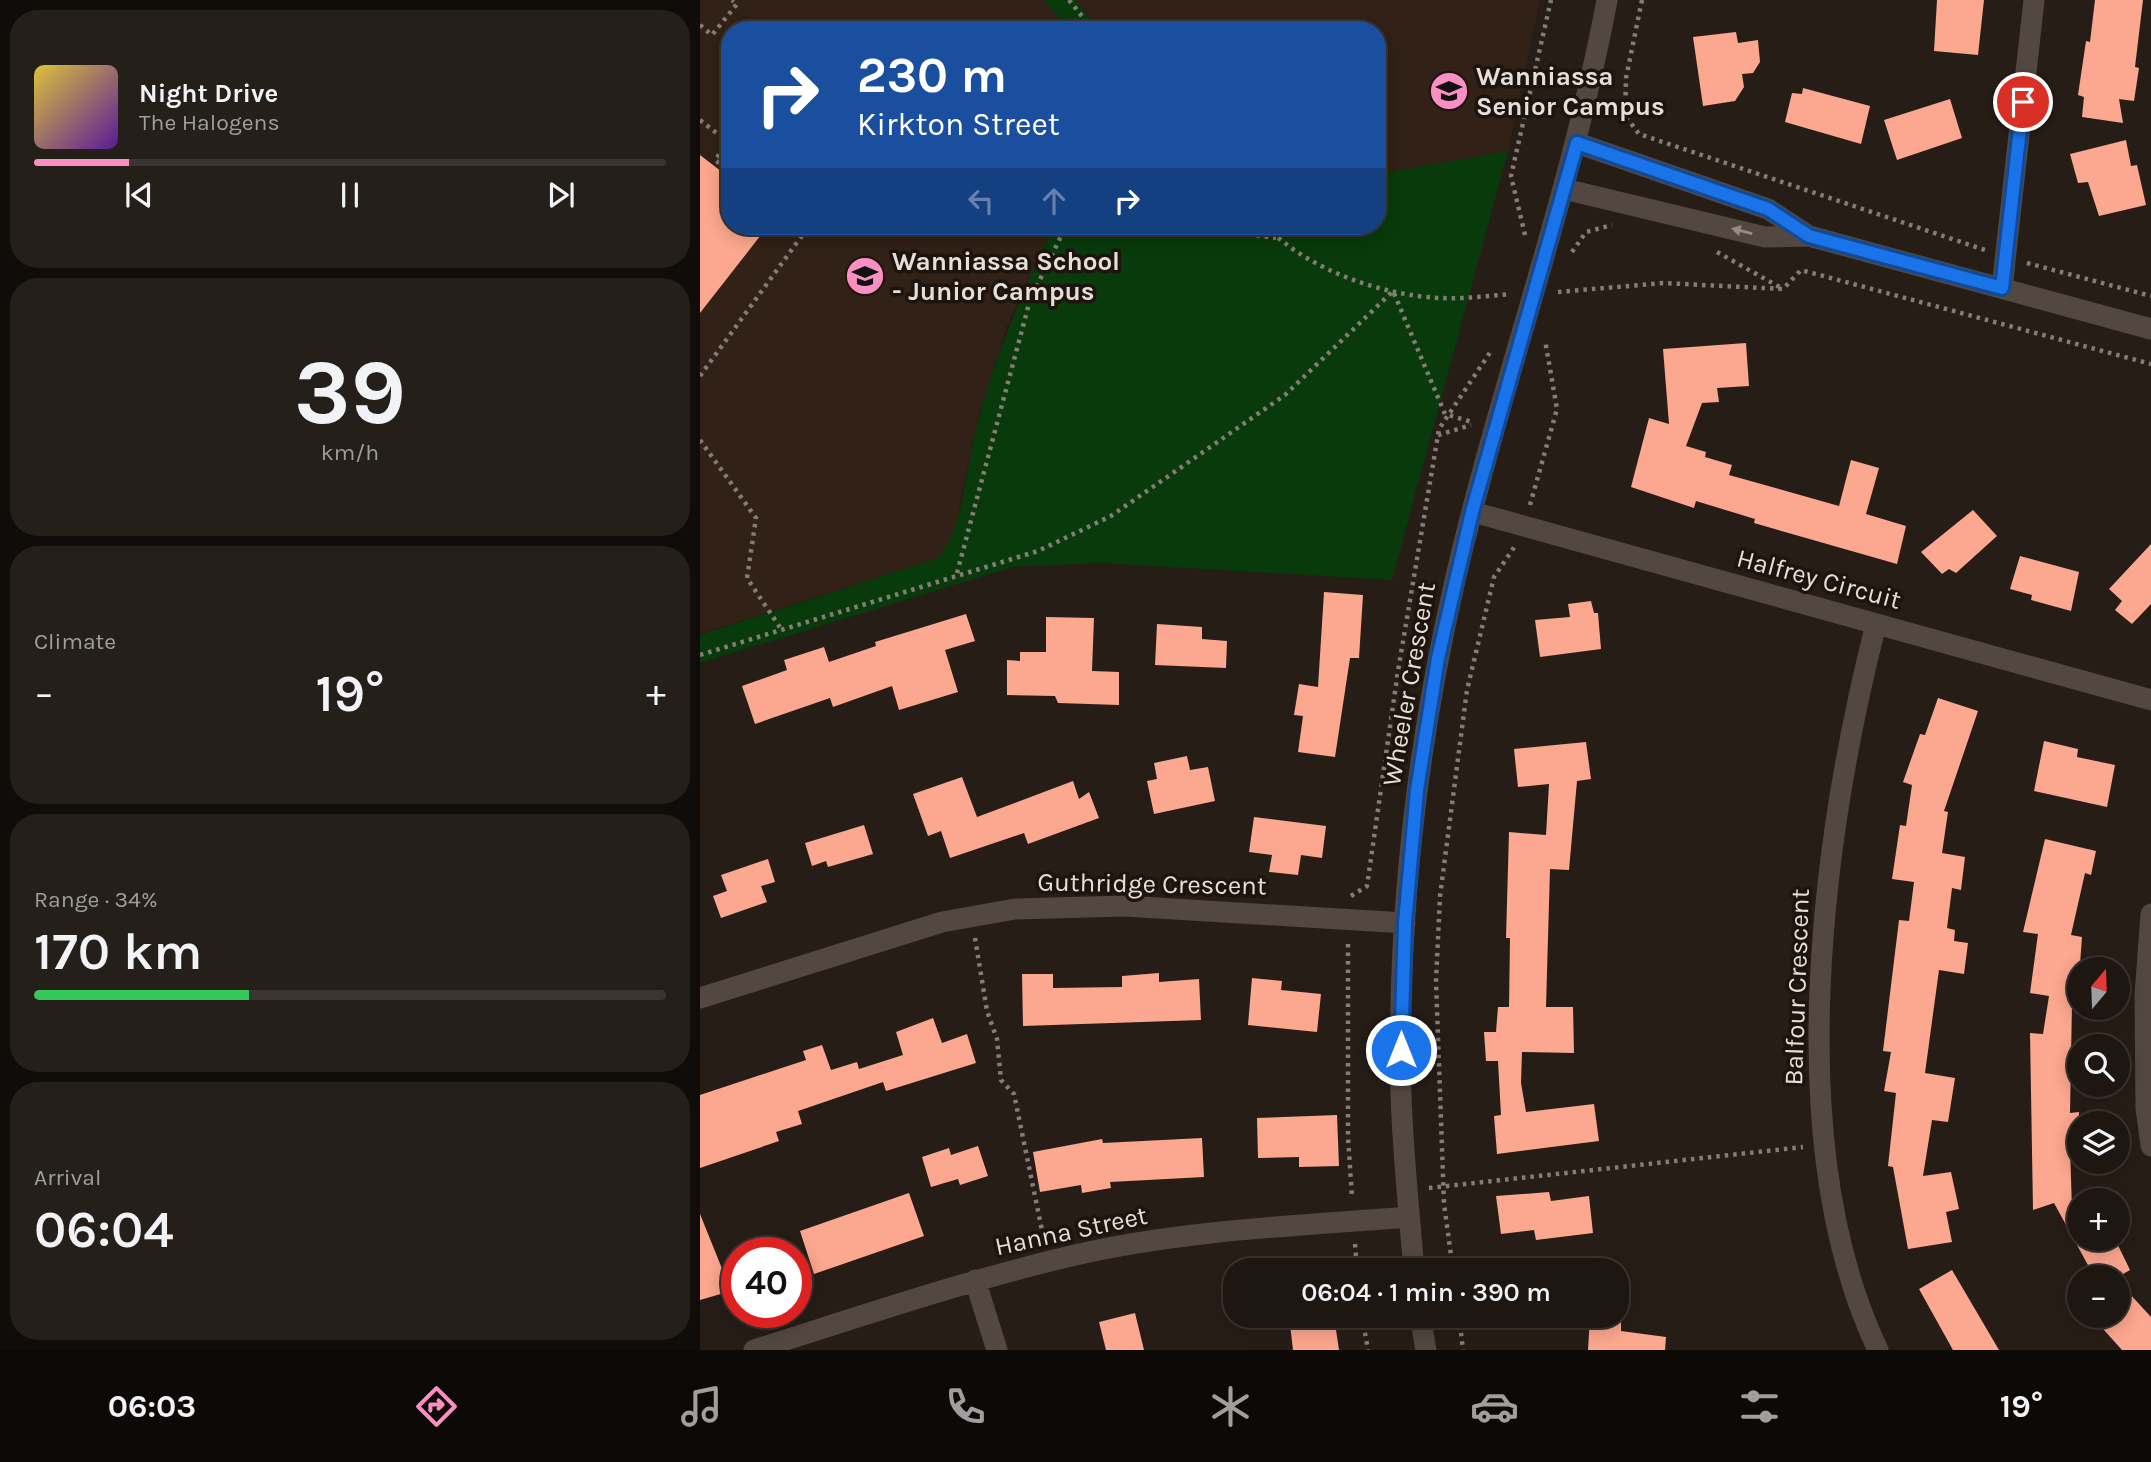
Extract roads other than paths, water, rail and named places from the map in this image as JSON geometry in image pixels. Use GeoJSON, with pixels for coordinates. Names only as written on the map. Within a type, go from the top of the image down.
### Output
{"type":"FeatureCollection","features":[{"type":"Feature","properties":{"kind":"street","name":"Wheeler Crescent"},"geometry":{"type":"LineString","coordinates":[[1413,1258],[1402,1096],[1405,923],[1417,790],[1438,658],[1472,512],[1529,313],[1544,284],[1607,0]]}},
{"type":"Feature","properties":{"kind":"street"},"geometry":{"type":"LineString","coordinates":[[2002,288],[2034,0]]}},
{"type":"Feature","properties":{"kind":"street"},"geometry":{"type":"LineString","coordinates":[[1577,143],[1768,209],[1809,236]]}},
{"type":"Feature","properties":{"kind":"street"},"geometry":{"type":"LineString","coordinates":[[1564,189],[1765,237],[1809,236],[2151,329]]}},
{"type":"Feature","properties":{"kind":"street","name":"Halfrey Circuit"},"geometry":{"type":"LineString","coordinates":[[1472,512],[2151,700]]}},
{"type":"Feature","properties":{"kind":"street","name":"Balfour Crescent"},"geometry":{"type":"LineString","coordinates":[[1876,624],[1860,687],[1837,812],[1823,938],[1820,1063],[1825,1144],[1845,1255],[1878,1350]]}},
{"type":"Feature","properties":{"kind":"street","name":"Guthridge Crescent"},"geometry":{"type":"LineString","coordinates":[[700,998],[942,922],[1016,909],[1089,904],[1405,923]]}},
{"type":"Feature","properties":{"kind":"street"},"geometry":{"type":"LineString","coordinates":[[2151,914],[2144,995],[2146,1108],[2151,1146]]}},
{"type":"Feature","properties":{"kind":"street","name":"Hanna Street"},"geometry":{"type":"LineString","coordinates":[[754,1350],[975,1280],[1048,1262],[1171,1238],[1409,1217]]}},
{"type":"Feature","properties":{"kind":"street"},"geometry":{"type":"LineString","coordinates":[[975,1280],[997,1350]]}},
{"type":"Feature","properties":{"kind":"street"},"geometry":{"type":"LineString","coordinates":[[1422,1328],[1426,1350]]}},
{"type":"Feature","properties":{"kind":"place","name":"Wanniassa Senior Campus"},"geometry":{"type":"Point","coordinates":[1449,91]}},
{"type":"Feature","properties":{"kind":"place","name":"Wanniassa School - Junior Campus"},"geometry":{"type":"Point","coordinates":[865,276]}}]}
